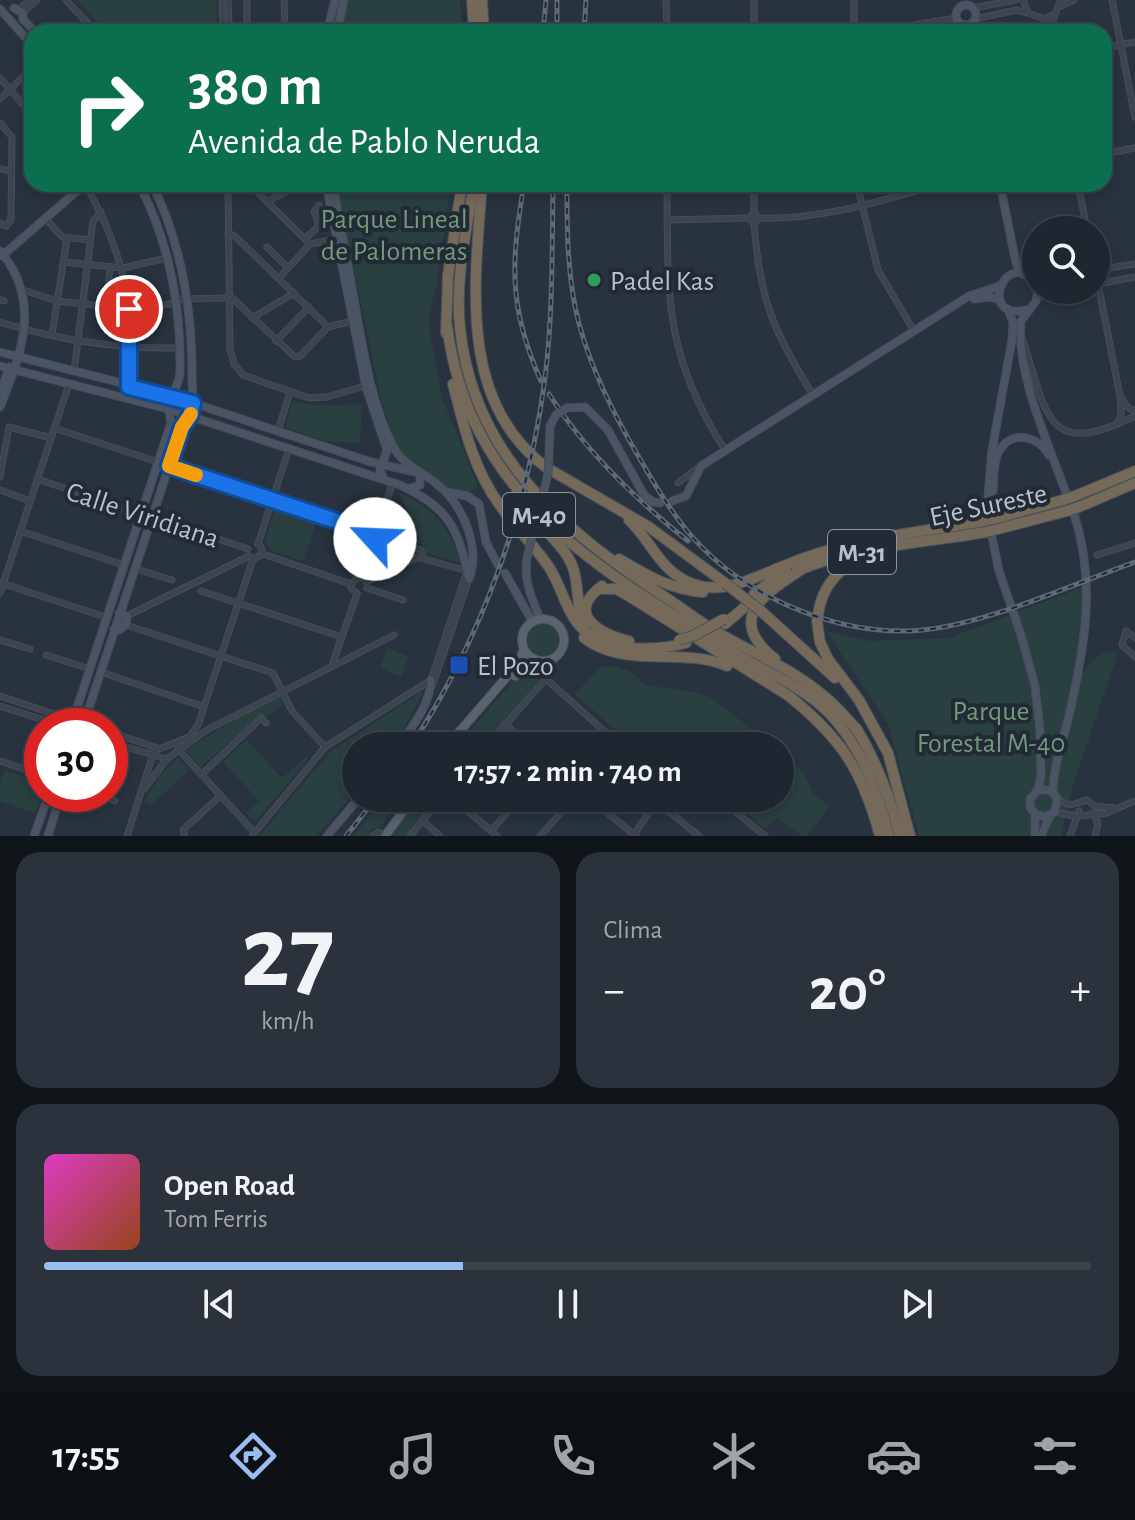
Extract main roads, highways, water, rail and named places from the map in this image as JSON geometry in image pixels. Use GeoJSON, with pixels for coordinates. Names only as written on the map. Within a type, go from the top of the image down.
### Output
{"type":"FeatureCollection","features":[{"type":"Feature","properties":{"kind":"highway"},"geometry":{"type":"LineString","coordinates":[[472,0],[474,24]]}},
{"type":"Feature","properties":{"kind":"highway"},"geometry":{"type":"LineString","coordinates":[[482,0],[484,24]]}},
{"type":"Feature","properties":{"kind":"highway","name":"M-40"},"geometry":{"type":"LineString","coordinates":[[461,192],[448,275],[447,326],[463,395],[497,465],[529,505],[568,542],[669,612],[745,660],[796,687],[831,715],[851,739],[867,767],[889,836]]}},
{"type":"Feature","properties":{"kind":"highway","name":"M-40"},"geometry":{"type":"LineString","coordinates":[[473,192],[459,291],[460,328],[473,390],[485,421],[511,464],[568,526],[628,573],[718,633],[801,678],[823,695],[858,731],[875,760],[900,836]]}},
{"type":"Feature","properties":{"kind":"highway"},"geometry":{"type":"LineString","coordinates":[[481,192],[476,256],[477,325],[482,361],[493,401],[512,434],[534,459],[649,527],[761,611],[827,670],[867,716]]}},
{"type":"Feature","properties":{"kind":"highway"},"geometry":{"type":"LineString","coordinates":[[447,326],[446,346],[452,384],[476,465],[497,501],[549,567],[582,629],[603,641],[629,647],[656,648],[709,634],[776,576],[819,556],[874,539]]}},
{"type":"Feature","properties":{"kind":"highway"},"geometry":{"type":"LineString","coordinates":[[497,465],[509,489],[568,557],[574,569],[582,619],[587,629],[629,647]]}},
{"type":"Feature","properties":{"kind":"highway","name":"Eje Sureste"},"geometry":{"type":"LineString","coordinates":[[1070,501],[1135,471]]}},
{"type":"Feature","properties":{"kind":"highway","name":"Eje Sureste"},"geometry":{"type":"LineString","coordinates":[[802,569],[845,555],[923,543],[1135,483]]}},
{"type":"Feature","properties":{"kind":"highway"},"geometry":{"type":"LineString","coordinates":[[602,500],[637,528],[670,572],[693,584],[726,587],[780,567]]}},
{"type":"Feature","properties":{"kind":"highway","name":"Eje Sureste"},"geometry":{"type":"LineString","coordinates":[[874,539],[991,523]]}},
{"type":"Feature","properties":{"kind":"highway"},"geometry":{"type":"LineString","coordinates":[[568,526],[652,579],[687,590],[731,590],[754,582],[780,567]]}},
{"type":"Feature","properties":{"kind":"highway","name":"M-31"},"geometry":{"type":"LineString","coordinates":[[780,567],[841,545],[874,539]]}},
{"type":"Feature","properties":{"kind":"highway"},"geometry":{"type":"LineString","coordinates":[[911,836],[888,753],[859,700],[828,659],[820,642],[818,618],[825,591],[845,567],[866,557],[923,543]]}},
{"type":"Feature","properties":{"kind":"highway"},"geometry":{"type":"LineString","coordinates":[[540,556],[569,621],[594,645],[631,656],[693,657],[717,661],[772,686]]}},
{"type":"Feature","properties":{"kind":"highway"},"geometry":{"type":"LineString","coordinates":[[724,621],[769,587],[802,569]]}},
{"type":"Feature","properties":{"kind":"highway"},"geometry":{"type":"LineString","coordinates":[[802,569],[762,597],[752,618],[752,632],[761,648],[817,684],[840,705],[858,731]]}},
{"type":"Feature","properties":{"kind":"highway"},"geometry":{"type":"LineString","coordinates":[[669,612],[617,584],[603,585],[598,589],[590,596],[586,611],[592,626],[628,641],[682,642]]}},
{"type":"Feature","properties":{"kind":"highway"},"geometry":{"type":"LineString","coordinates":[[598,589],[616,589],[804,709],[840,745],[860,775],[879,836]]}},
{"type":"Feature","properties":{"kind":"main road"},"geometry":{"type":"LineString","coordinates":[[7,0],[29,24]]}},
{"type":"Feature","properties":{"kind":"main road"},"geometry":{"type":"LineString","coordinates":[[335,0],[333,20],[338,22],[344,0]]}},
{"type":"Feature","properties":{"kind":"main road"},"geometry":{"type":"LineString","coordinates":[[333,24],[335,0]]}},
{"type":"Feature","properties":{"kind":"main road"},"geometry":{"type":"LineString","coordinates":[[965,4],[974,21],[968,24]]}},
{"type":"Feature","properties":{"kind":"main road"},"geometry":{"type":"LineString","coordinates":[[963,24],[965,4]]}},
{"type":"Feature","properties":{"kind":"main road"},"geometry":{"type":"LineString","coordinates":[[0,9],[24,36]]}},
{"type":"Feature","properties":{"kind":"main road"},"geometry":{"type":"LineString","coordinates":[[10,21],[8,13],[20,12]]}},
{"type":"Feature","properties":{"kind":"main road"},"geometry":{"type":"LineString","coordinates":[[10,21],[17,24],[20,12]]}},
{"type":"Feature","properties":{"kind":"main road"},"geometry":{"type":"LineString","coordinates":[[336,24],[341,16]]}},
{"type":"Feature","properties":{"kind":"main road"},"geometry":{"type":"LineString","coordinates":[[1,255],[76,192]]}},
{"type":"Feature","properties":{"kind":"main road"},"geometry":{"type":"LineString","coordinates":[[76,708],[171,423],[169,395],[180,377],[177,301],[168,257],[155,216],[143,192]]}},
{"type":"Feature","properties":{"kind":"main road"},"geometry":{"type":"LineString","coordinates":[[115,629],[119,630],[124,618],[152,518],[182,427],[190,416],[193,399],[188,298],[176,240],[155,192]]}},
{"type":"Feature","properties":{"kind":"main road"},"geometry":{"type":"LineString","coordinates":[[328,192],[366,387],[387,450],[380,475],[384,479]]}},
{"type":"Feature","properties":{"kind":"main road"},"geometry":{"type":"LineString","coordinates":[[0,366],[168,409],[393,482],[435,506],[455,530],[465,552],[468,577],[473,559],[466,525],[459,511],[445,491],[405,462],[394,448],[381,415],[361,339],[334,192]]}},
{"type":"Feature","properties":{"kind":"main road"},"geometry":{"type":"LineString","coordinates":[[672,501],[686,496],[694,474],[725,450],[969,296],[999,286],[1010,275],[1011,263],[999,192]]}},
{"type":"Feature","properties":{"kind":"main road"},"geometry":{"type":"LineString","coordinates":[[1000,192],[1016,263],[1022,272]]}},
{"type":"Feature","properties":{"kind":"main road"},"geometry":{"type":"LineString","coordinates":[[12,266],[18,242]]}},
{"type":"Feature","properties":{"kind":"main road"},"geometry":{"type":"LineString","coordinates":[[0,407],[26,311],[23,290],[12,266],[1,255]]}},
{"type":"Feature","properties":{"kind":"main road"},"geometry":{"type":"LineString","coordinates":[[1,255],[18,289],[22,329]]}},
{"type":"Feature","properties":{"kind":"main road"},"geometry":{"type":"LineString","coordinates":[[1010,275],[1022,274]]}},
{"type":"Feature","properties":{"kind":"main road"},"geometry":{"type":"LineString","coordinates":[[999,286],[1000,300]]}},
{"type":"Feature","properties":{"kind":"main road"},"geometry":{"type":"LineString","coordinates":[[957,304],[985,297],[1000,300],[1008,309],[1013,326],[988,485],[999,571],[1035,686],[1040,730],[1041,776],[1038,790]]}},
{"type":"Feature","properties":{"kind":"main road"},"geometry":{"type":"LineString","coordinates":[[1033,304],[1021,321],[1029,386],[1070,501],[1085,556],[1087,584],[1086,631],[1053,813],[1041,836]]}},
{"type":"Feature","properties":{"kind":"main road"},"geometry":{"type":"LineString","coordinates":[[1008,309],[1019,312],[1027,310]]}},
{"type":"Feature","properties":{"kind":"main road"},"geometry":{"type":"LineString","coordinates":[[0,352],[129,387],[193,399],[368,461],[420,473]]}},
{"type":"Feature","properties":{"kind":"main road"},"geometry":{"type":"LineString","coordinates":[[0,391],[12,370]]}},
{"type":"Feature","properties":{"kind":"main road"},"geometry":{"type":"LineString","coordinates":[[175,385],[189,389],[193,399]]}},
{"type":"Feature","properties":{"kind":"main road"},"geometry":{"type":"LineString","coordinates":[[536,620],[526,567],[548,474],[550,426],[556,415],[567,408],[585,407],[601,420],[644,495],[660,503]]}},
{"type":"Feature","properties":{"kind":"main road"},"geometry":{"type":"LineString","coordinates":[[171,423],[182,427]]}},
{"type":"Feature","properties":{"kind":"main road"},"geometry":{"type":"LineString","coordinates":[[991,523],[996,458],[1001,448],[1012,439],[1030,438],[1042,445],[1070,501]]}},
{"type":"Feature","properties":{"kind":"main road"},"geometry":{"type":"LineString","coordinates":[[368,461],[382,454],[385,443]]}},
{"type":"Feature","properties":{"kind":"main road"},"geometry":{"type":"LineString","coordinates":[[362,472],[370,469],[368,461]]}},
{"type":"Feature","properties":{"kind":"main road"},"geometry":{"type":"LineString","coordinates":[[408,489],[420,485],[420,473]]}},
{"type":"Feature","properties":{"kind":"main road"},"geometry":{"type":"LineString","coordinates":[[445,491],[472,498],[482,508],[486,542],[498,565]]}},
{"type":"Feature","properties":{"kind":"main road"},"geometry":{"type":"LineString","coordinates":[[459,511],[464,501],[472,498]]}},
{"type":"Feature","properties":{"kind":"main road"},"geometry":{"type":"LineString","coordinates":[[455,530],[462,530],[466,525]]}},
{"type":"Feature","properties":{"kind":"main road"},"geometry":{"type":"LineString","coordinates":[[466,732],[522,667],[544,660],[564,645],[563,633],[557,623],[536,620],[505,573]]}},
{"type":"Feature","properties":{"kind":"main road"},"geometry":{"type":"LineString","coordinates":[[106,617],[124,618]]}},
{"type":"Feature","properties":{"kind":"main road"},"geometry":{"type":"LineString","coordinates":[[106,617],[115,629]]}},
{"type":"Feature","properties":{"kind":"main road"},"geometry":{"type":"LineString","coordinates":[[90,708],[115,629],[124,618]]}},
{"type":"Feature","properties":{"kind":"main road"},"geometry":{"type":"LineString","coordinates":[[459,732],[517,665],[524,649],[522,637],[536,620]]}},
{"type":"Feature","properties":{"kind":"main road"},"geometry":{"type":"LineString","coordinates":[[524,649],[544,660]]}},
{"type":"Feature","properties":{"kind":"main road"},"geometry":{"type":"LineString","coordinates":[[408,732],[431,684]]}},
{"type":"Feature","properties":{"kind":"main road"},"geometry":{"type":"LineString","coordinates":[[1035,836],[1035,814],[1029,803],[1032,795],[1046,789],[1055,796]]}},
{"type":"Feature","properties":{"kind":"main road"},"geometry":{"type":"LineString","coordinates":[[35,833],[43,812]]}},
{"type":"Feature","properties":{"kind":"main road"},"geometry":{"type":"LineString","coordinates":[[49,836],[56,812]]}},
{"type":"Feature","properties":{"kind":"main road"},"geometry":{"type":"LineString","coordinates":[[327,836],[347,812]]}},
{"type":"Feature","properties":{"kind":"main road"},"geometry":{"type":"LineString","coordinates":[[381,835],[399,812]]}},
{"type":"Feature","properties":{"kind":"main road"},"geometry":{"type":"LineString","coordinates":[[1035,814],[1044,817],[1053,813]]}},
{"type":"Feature","properties":{"kind":"railway"},"geometry":{"type":"LineString","coordinates":[[544,24],[546,0]]}},
{"type":"Feature","properties":{"kind":"railway"},"geometry":{"type":"LineString","coordinates":[[557,0],[557,24]]}},
{"type":"Feature","properties":{"kind":"railway"},"geometry":{"type":"LineString","coordinates":[[584,24],[586,0]]}},
{"type":"Feature","properties":{"kind":"railway"},"geometry":{"type":"LineString","coordinates":[[523,192],[515,284],[523,330],[541,381]]}},
{"type":"Feature","properties":{"kind":"railway"},"geometry":{"type":"LineString","coordinates":[[420,732],[460,661],[481,616],[499,570],[527,475],[548,354],[553,192]]}},
{"type":"Feature","properties":{"kind":"railway"},"geometry":{"type":"LineString","coordinates":[[567,192],[573,295],[585,345],[598,377],[629,440],[672,510],[688,532],[733,574],[788,606],[818,617],[879,630],[909,631],[964,623],[1135,562]]}},
{"type":"Feature","properties":{"kind":"railway"},"geometry":{"type":"LineString","coordinates":[[549,394],[579,436],[612,474],[688,541]]}},
{"type":"Feature","properties":{"kind":"railway"},"geometry":{"type":"LineString","coordinates":[[346,836],[365,812]]}},
{"type":"Feature","properties":{"kind":"place","name":"Padel Kas"},"geometry":{"type":"Point","coordinates":[594,280]}},
{"type":"Feature","properties":{"kind":"place","name":"El Pozo"},"geometry":{"type":"Point","coordinates":[459,665]}},
{"type":"Feature","properties":{"kind":"park label","name":"Parque Lineal de Palomeras"},"geometry":{"type":"Point","coordinates":[394,234]}},
{"type":"Feature","properties":{"kind":"park label","name":"Parque Forestal M-40"},"geometry":{"type":"Point","coordinates":[991,726]}}]}
